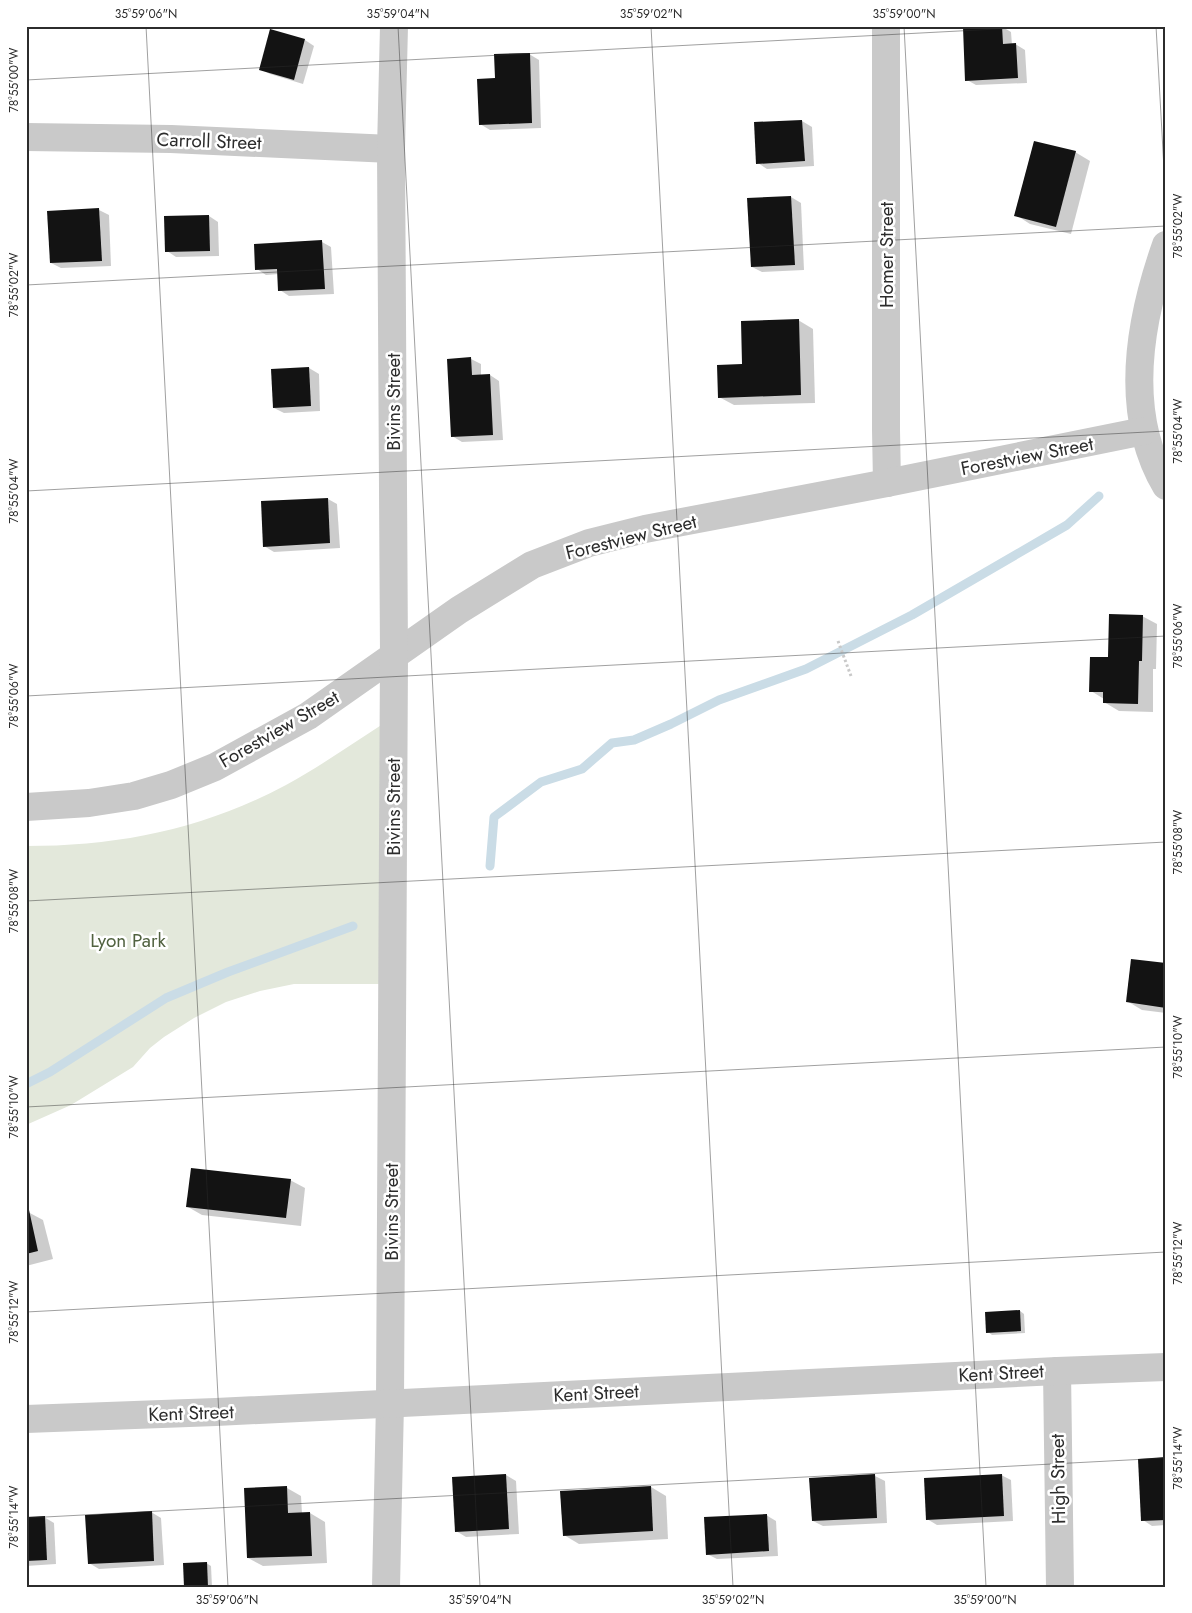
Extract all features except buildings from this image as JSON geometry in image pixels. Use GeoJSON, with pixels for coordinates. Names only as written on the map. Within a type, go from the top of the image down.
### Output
{"type":"FeatureCollection","features":[{"type":"Feature","properties":{"kind":"street","name":"Bivins Street"},"geometry":{"type":"LineString","coordinates":[[386,1587],[390,1403],[394,656],[391,149],[394,26]]}},
{"type":"Feature","properties":{"kind":"street","name":"Homer Street"},"geometry":{"type":"LineString","coordinates":[[886,26],[887,484]]}},
{"type":"Feature","properties":{"kind":"street","name":"Carroll Street"},"geometry":{"type":"LineString","coordinates":[[26,137],[171,139],[391,149]]}},
{"type":"Feature","properties":{"kind":"street"},"geometry":{"type":"LineString","coordinates":[[1166,245],[1143,326],[1140,371],[1140,403],[1144,431],[1152,458],[1166,486]]}},
{"type":"Feature","properties":{"kind":"street","name":"Forestview Street"},"geometry":{"type":"LineString","coordinates":[[26,807],[134,796],[180,782],[216,767],[308,716],[459,610],[532,565],[590,543],[645,529],[887,484],[1144,431]]}},
{"type":"Feature","properties":{"kind":"street","name":"Kent Street"},"geometry":{"type":"LineString","coordinates":[[26,1419],[216,1412],[1166,1367]]}},
{"type":"Feature","properties":{"kind":"street","name":"High Street"},"geometry":{"type":"LineString","coordinates":[[1057,1371],[1060,1587]]}},
{"type":"Feature","properties":{"kind":"path"},"geometry":{"type":"LineString","coordinates":[[838,641],[851,676]]}},
{"type":"Feature","properties":{"kind":"green space","name":"Lyon Park"},"geometry":{"type":"Polygon","coordinates":[[[386,722],[384,984],[294,984],[260,991],[226,1002],[194,1018],[164,1037],[150,1048],[133,1067],[71,1105],[26,1125],[26,846],[95,843],[128,838],[192,824],[224,813],[286,785],[386,722]]]}},
{"type":"Feature","properties":{"kind":"waterway"},"geometry":{"type":"LineString","coordinates":[[490,866],[494,817],[541,782],[582,769],[612,743],[634,740],[719,700],[806,669],[912,615],[1067,525],[1099,496]]}},
{"type":"Feature","properties":{"kind":"waterway"},"geometry":{"type":"LineString","coordinates":[[26,1084],[50,1072],[166,998],[228,972],[353,926]]}}]}
